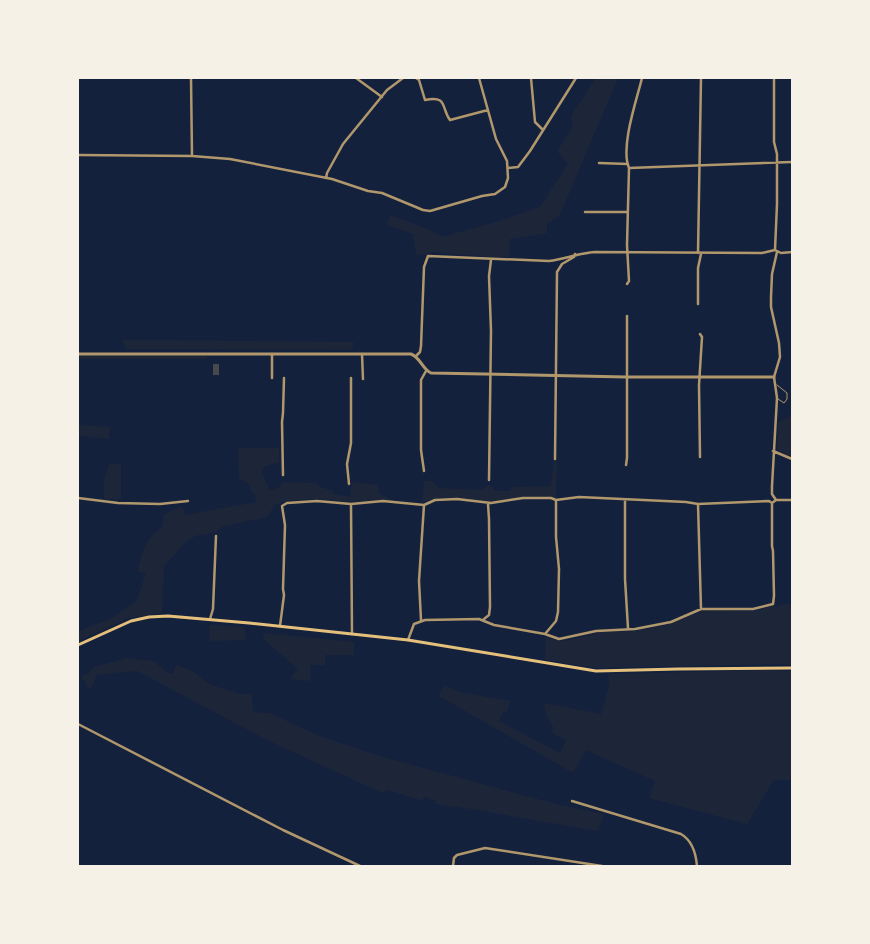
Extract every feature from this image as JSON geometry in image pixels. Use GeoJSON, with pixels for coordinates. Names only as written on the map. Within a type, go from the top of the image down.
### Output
{"type":"FeatureCollection","features":[{"type":"Feature","properties":{"kind":"main road"},"geometry":{"type":"LineString","coordinates":[[78,645],[140,618],[168,616],[408,640],[596,671],[792,668]]}},
{"type":"Feature","properties":{"kind":"street"},"geometry":{"type":"LineString","coordinates":[[191,78],[192,156]]}},
{"type":"Feature","properties":{"kind":"street"},"geometry":{"type":"LineString","coordinates":[[356,78],[382,97]]}},
{"type":"Feature","properties":{"kind":"street"},"geometry":{"type":"LineString","coordinates":[[326,178],[343,144],[382,97],[403,78]]}},
{"type":"Feature","properties":{"kind":"street"},"geometry":{"type":"LineString","coordinates":[[416,78],[419,80],[425,100],[438,99],[442,101],[450,120],[488,110]]}},
{"type":"Feature","properties":{"kind":"street"},"geometry":{"type":"LineString","coordinates":[[78,155],[192,156],[230,159],[326,178],[368,191],[382,193],[423,210],[430,211],[495,194],[505,187],[508,178],[507,161],[496,139],[479,78]]}},
{"type":"Feature","properties":{"kind":"street"},"geometry":{"type":"LineString","coordinates":[[531,78],[535,122],[542,129]]}},
{"type":"Feature","properties":{"kind":"street"},"geometry":{"type":"LineString","coordinates":[[508,168],[518,167],[576,78]]}},
{"type":"Feature","properties":{"kind":"street"},"geometry":{"type":"LineString","coordinates":[[627,284],[629,281],[629,129],[634,103],[642,78]]}},
{"type":"Feature","properties":{"kind":"street"},"geometry":{"type":"LineString","coordinates":[[698,304],[701,78]]}},
{"type":"Feature","properties":{"kind":"street"},"geometry":{"type":"LineString","coordinates":[[768,501],[772,494],[776,398],[774,377],[780,357],[780,342],[771,308],[772,274],[776,251],[777,204],[777,162],[774,142],[774,78]]}},
{"type":"Feature","properties":{"kind":"street"},"geometry":{"type":"LineString","coordinates":[[629,168],[792,162]]}},
{"type":"Feature","properties":{"kind":"street"},"geometry":{"type":"LineString","coordinates":[[599,163],[628,164]]}},
{"type":"Feature","properties":{"kind":"street"},"geometry":{"type":"LineString","coordinates":[[585,212],[628,212]]}},
{"type":"Feature","properties":{"kind":"street"},"geometry":{"type":"LineString","coordinates":[[416,356],[420,352],[421,346],[424,267],[428,256],[549,261],[561,260],[574,254],[628,252],[699,254],[792,252]]}},
{"type":"Feature","properties":{"kind":"street"},"geometry":{"type":"LineString","coordinates":[[555,459],[558,272],[562,264],[574,257],[574,254]]}},
{"type":"Feature","properties":{"kind":"street"},"geometry":{"type":"LineString","coordinates":[[489,480],[491,331],[489,276],[491,259]]}},
{"type":"Feature","properties":{"kind":"street"},"geometry":{"type":"LineString","coordinates":[[626,465],[627,316]]}},
{"type":"Feature","properties":{"kind":"street"},"geometry":{"type":"LineString","coordinates":[[700,334],[702,338],[698,397],[700,410],[700,457]]}},
{"type":"Feature","properties":{"kind":"street"},"geometry":{"type":"LineString","coordinates":[[78,354],[411,354],[416,356],[426,371],[431,373],[626,377],[774,377]]}},
{"type":"Feature","properties":{"kind":"street"},"geometry":{"type":"LineString","coordinates":[[272,354],[272,378]]}},
{"type":"Feature","properties":{"kind":"street"},"geometry":{"type":"LineString","coordinates":[[362,354],[363,379]]}},
{"type":"Feature","properties":{"kind":"street"},"geometry":{"type":"LineString","coordinates":[[424,471],[421,450],[421,380],[426,371]]}},
{"type":"Feature","properties":{"kind":"street"},"geometry":{"type":"LineString","coordinates":[[283,475],[282,422],[284,413],[284,378]]}},
{"type":"Feature","properties":{"kind":"street"},"geometry":{"type":"LineString","coordinates":[[349,484],[347,464],[351,443],[351,378]]}},
{"type":"Feature","properties":{"kind":"street"},"geometry":{"type":"LineString","coordinates":[[773,451],[792,459]]}},
{"type":"Feature","properties":{"kind":"street"},"geometry":{"type":"LineString","coordinates":[[772,494],[776,500]]}},
{"type":"Feature","properties":{"kind":"street"},"geometry":{"type":"LineString","coordinates":[[280,626],[284,595],[285,525],[282,506],[287,503],[317,501],[351,504],[383,501],[424,505],[435,500],[457,499],[488,504],[523,498],[556,500],[579,497],[698,504],[768,501],[772,503]]}},
{"type":"Feature","properties":{"kind":"street"},"geometry":{"type":"LineString","coordinates":[[78,498],[118,504],[160,504],[188,501]]}},
{"type":"Feature","properties":{"kind":"street"},"geometry":{"type":"LineString","coordinates":[[545,634],[556,621],[558,612],[559,569],[556,537],[556,500]]}},
{"type":"Feature","properties":{"kind":"street"},"geometry":{"type":"LineString","coordinates":[[625,500],[625,579],[628,629]]}},
{"type":"Feature","properties":{"kind":"street"},"geometry":{"type":"LineString","coordinates":[[772,503],[776,500],[792,500]]}},
{"type":"Feature","properties":{"kind":"street"},"geometry":{"type":"LineString","coordinates":[[408,640],[414,624],[421,620],[484,619],[494,626],[545,634],[559,639],[596,631],[628,629],[671,622],[702,609],[753,609],[773,604],[772,503]]}},
{"type":"Feature","properties":{"kind":"street"},"geometry":{"type":"LineString","coordinates":[[351,504],[352,634]]}},
{"type":"Feature","properties":{"kind":"street"},"geometry":{"type":"LineString","coordinates":[[484,619],[489,615],[490,607],[488,504]]}},
{"type":"Feature","properties":{"kind":"street"},"geometry":{"type":"LineString","coordinates":[[698,504],[702,609]]}},
{"type":"Feature","properties":{"kind":"street"},"geometry":{"type":"LineString","coordinates":[[421,620],[419,581],[424,505]]}},
{"type":"Feature","properties":{"kind":"street"},"geometry":{"type":"LineString","coordinates":[[210,619],[213,609],[216,536]]}},
{"type":"Feature","properties":{"kind":"street"},"geometry":{"type":"LineString","coordinates":[[78,724],[283,830],[360,866]]}},
{"type":"Feature","properties":{"kind":"street"},"geometry":{"type":"LineString","coordinates":[[572,801],[681,834],[695,850],[697,866]]}},
{"type":"Feature","properties":{"kind":"street"},"geometry":{"type":"LineString","coordinates":[[453,866],[454,858],[457,855],[485,848],[602,866]]}},
{"type":"Feature","properties":{"kind":"lane"},"geometry":{"type":"LineString","coordinates":[[776,384],[786,393],[788,399],[784,402],[776,398]]}},
{"type":"Feature","properties":{"kind":"shaded area"},"geometry":{"type":"Polygon","coordinates":[[[596,78],[618,78],[560,215],[547,224],[547,233],[510,239],[509,257],[432,252],[424,255],[416,254],[413,234],[387,225],[390,215],[428,229],[442,237],[540,207],[568,164],[557,151],[573,126],[571,116],[596,78]]]}},
{"type":"Feature","properties":{"kind":"shaded area"},"geometry":{"type":"Polygon","coordinates":[[[122,340],[354,342],[350,350],[126,349],[122,340]]]}},
{"type":"Feature","properties":{"kind":"shaded area"},"geometry":{"type":"Polygon","coordinates":[[[80,356],[207,356],[207,359],[80,359],[80,356]]]}},
{"type":"Feature","properties":{"kind":"shaded area"},"geometry":{"type":"Polygon","coordinates":[[[792,416],[792,450],[790,456],[778,450],[778,422],[792,416]]]}},
{"type":"Feature","properties":{"kind":"shaded area"},"geometry":{"type":"Polygon","coordinates":[[[78,425],[110,427],[109,439],[81,436],[78,439],[78,425]]]}},
{"type":"Feature","properties":{"kind":"shaded area"},"geometry":{"type":"Polygon","coordinates":[[[238,448],[279,448],[279,462],[263,467],[262,473],[270,491],[279,487],[284,482],[316,483],[318,486],[333,491],[333,494],[350,497],[352,482],[378,485],[379,493],[391,500],[348,502],[317,499],[286,501],[275,505],[267,517],[224,526],[216,532],[195,536],[185,543],[164,566],[162,613],[129,618],[78,641],[81,630],[110,619],[137,600],[146,573],[138,571],[141,558],[148,541],[162,527],[164,514],[182,506],[185,515],[256,502],[255,494],[252,493],[250,485],[239,478],[238,448]]]}},
{"type":"Feature","properties":{"kind":"shaded area"},"geometry":{"type":"Polygon","coordinates":[[[557,459],[556,498],[532,497],[482,502],[440,498],[422,503],[424,481],[432,481],[439,488],[481,490],[490,485],[495,491],[511,491],[511,487],[551,486],[554,461],[557,459]]]}},
{"type":"Feature","properties":{"kind":"shaded area"},"geometry":{"type":"Polygon","coordinates":[[[109,464],[121,464],[121,499],[104,499],[104,479],[109,464]]]}},
{"type":"Feature","properties":{"kind":"shaded area"},"geometry":{"type":"Polygon","coordinates":[[[792,604],[792,665],[597,668],[545,660],[546,636],[563,641],[603,632],[635,631],[667,625],[704,610],[754,611],[772,606],[792,604]]]}},
{"type":"Feature","properties":{"kind":"shaded area"},"geometry":{"type":"Polygon","coordinates":[[[209,626],[243,627],[246,640],[210,641],[209,626]]]}},
{"type":"Feature","properties":{"kind":"shaded area"},"geometry":{"type":"Polygon","coordinates":[[[264,633],[354,642],[354,655],[325,655],[325,665],[311,665],[310,681],[290,679],[298,669],[263,639],[264,633]]]}},
{"type":"Feature","properties":{"kind":"shaded area"},"geometry":{"type":"Polygon","coordinates":[[[127,658],[154,661],[168,673],[173,674],[176,665],[193,671],[209,684],[240,694],[252,694],[253,712],[270,713],[317,735],[376,755],[556,804],[604,814],[598,831],[435,804],[436,800],[424,797],[423,801],[388,790],[382,793],[265,739],[137,671],[97,675],[91,689],[86,686],[85,681],[82,679],[82,676],[86,675],[94,667],[127,658]]]}},
{"type":"Feature","properties":{"kind":"shaded area"},"geometry":{"type":"Polygon","coordinates":[[[792,671],[792,780],[774,780],[747,824],[649,798],[655,781],[586,750],[573,773],[439,696],[444,685],[459,692],[510,701],[507,713],[503,712],[499,721],[560,753],[566,740],[552,733],[553,727],[545,712],[544,703],[601,714],[609,686],[609,674],[792,671]]]}},
{"type":"Feature","properties":{"kind":"building"},"geometry":{"type":"Polygon","coordinates":[[[213,364],[219,364],[219,375],[213,375],[213,364]]]}}]}
